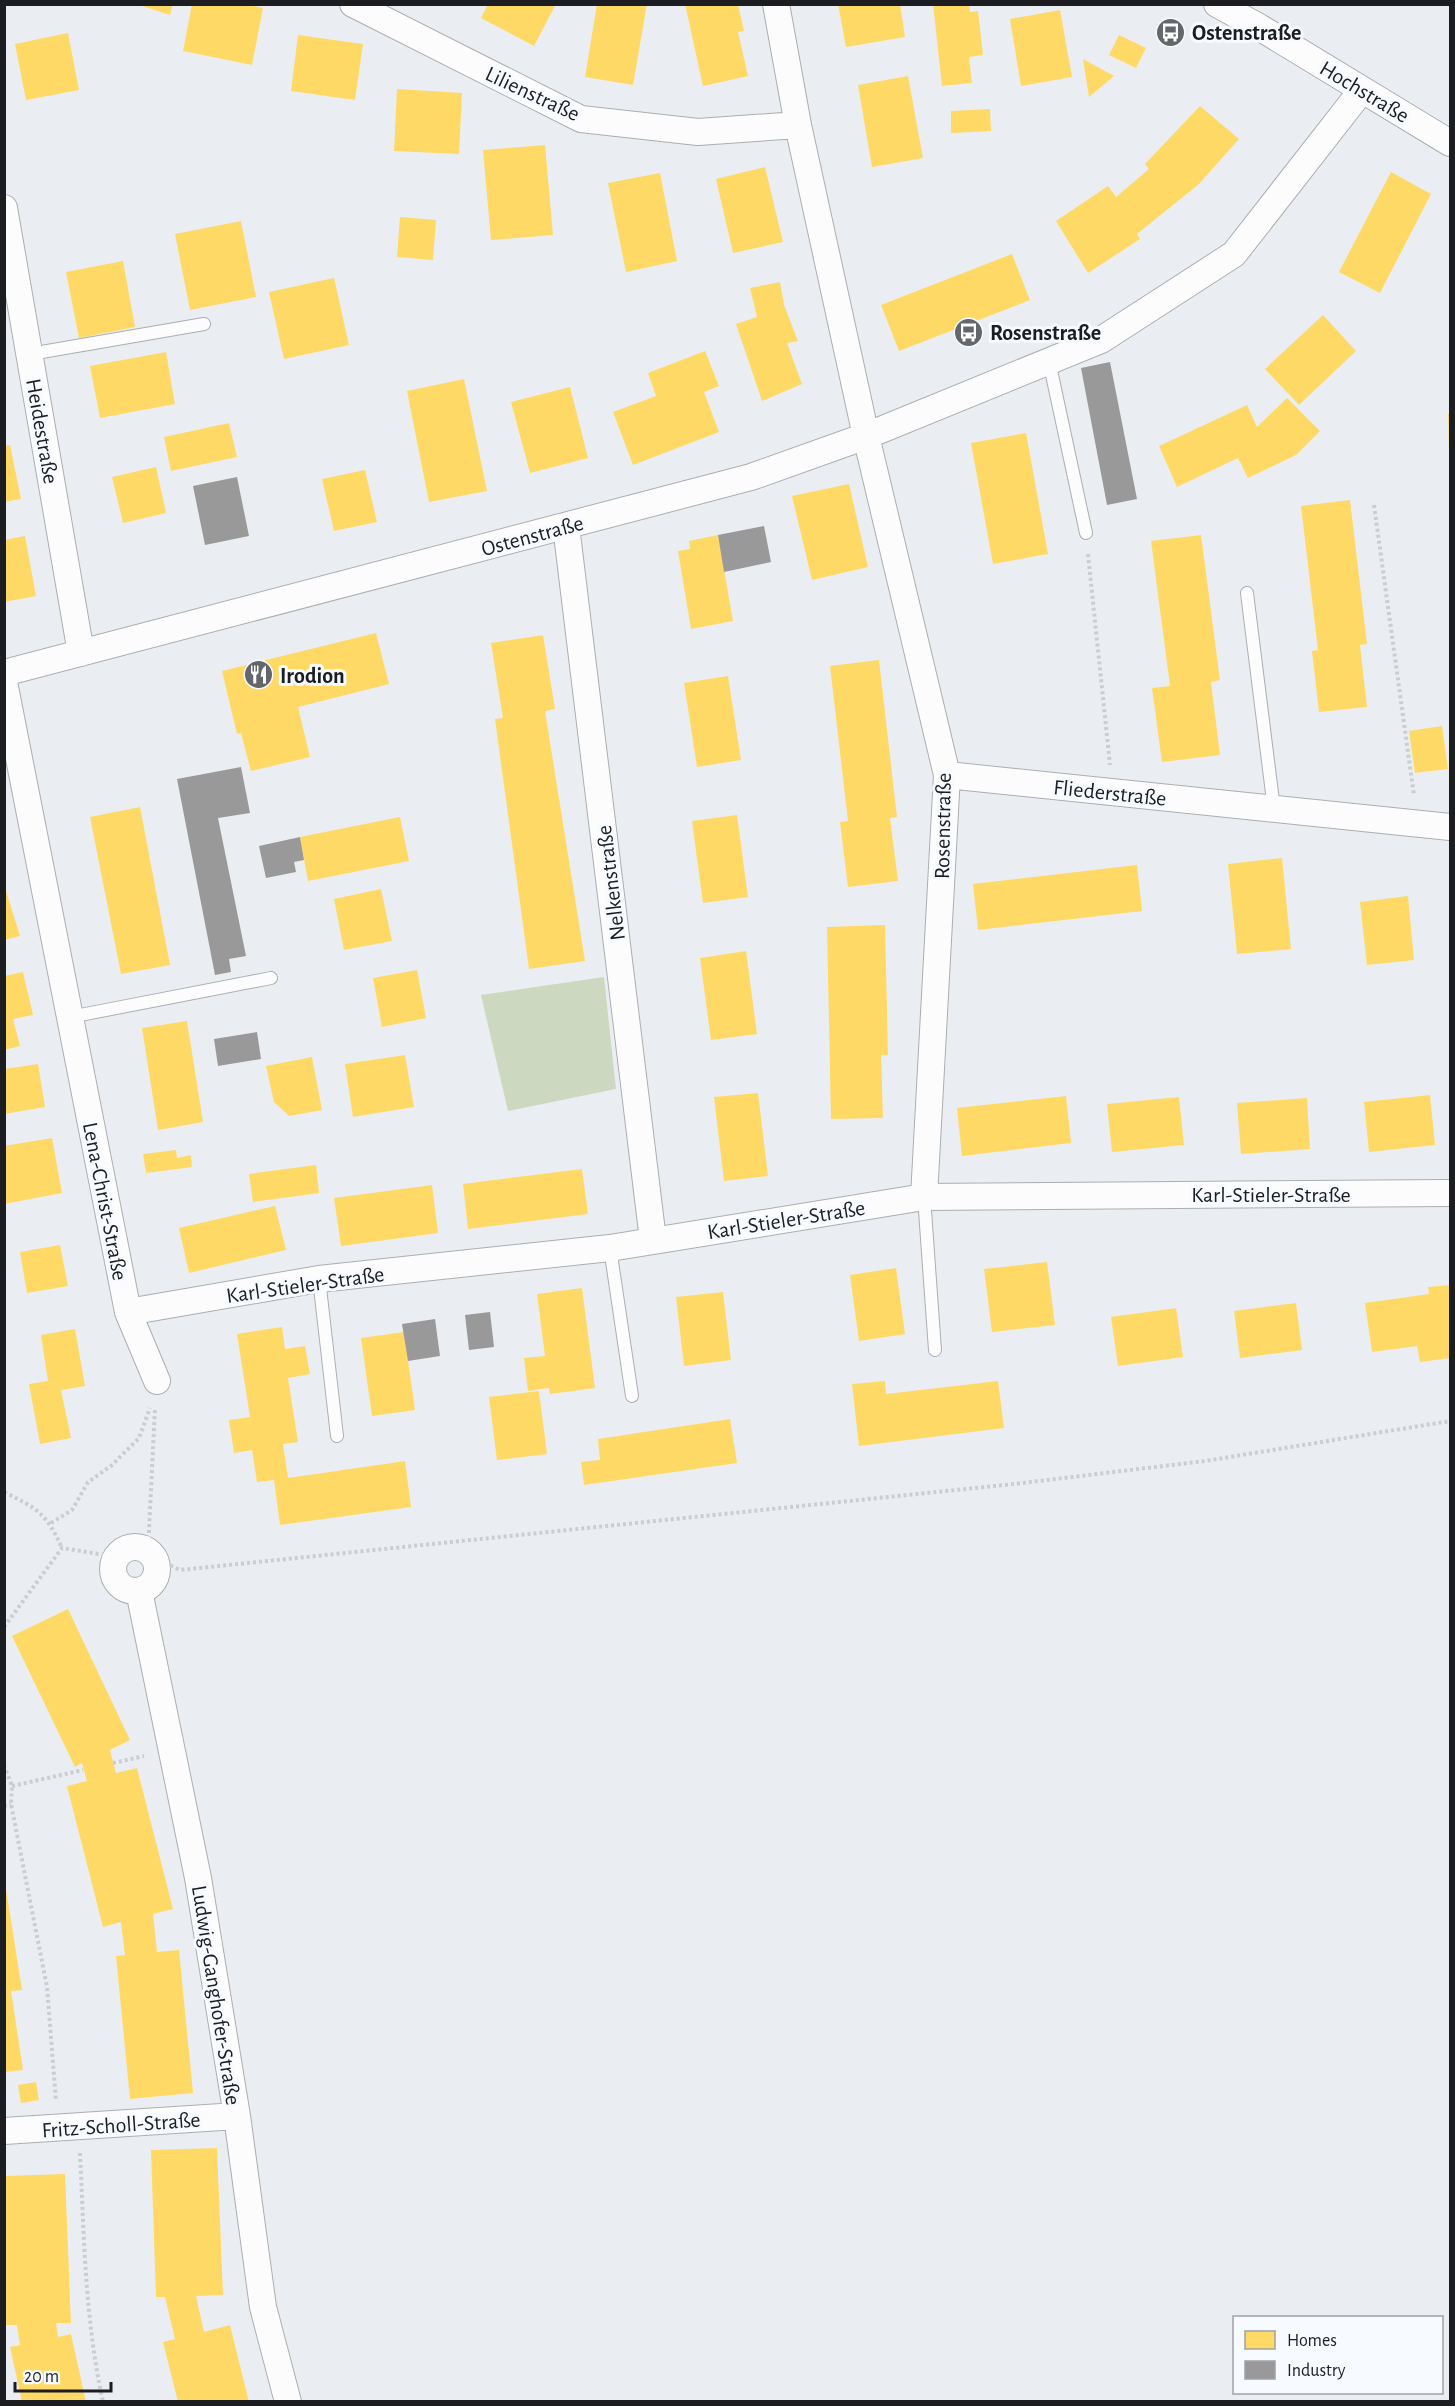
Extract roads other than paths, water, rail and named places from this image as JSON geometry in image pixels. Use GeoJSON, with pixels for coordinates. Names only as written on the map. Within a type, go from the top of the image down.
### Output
{"type":"FeatureCollection","features":[{"type":"Feature","properties":{"kind":"street","name":"Lilienstraße"},"geometry":{"type":"LineString","coordinates":[[353,4],[581,118],[698,132],[798,125]]}},
{"type":"Feature","properties":{"kind":"street","name":"Rosenstraße"},"geometry":{"type":"LineString","coordinates":[[776,4],[798,125],[866,436],[947,774],[924,1197]]}},
{"type":"Feature","properties":{"kind":"street","name":"Hochstraße"},"geometry":{"type":"LineString","coordinates":[[1217,4],[1450,143]]}},
{"type":"Feature","properties":{"kind":"street","name":"Ostenstraße"},"geometry":{"type":"LineString","coordinates":[[4,673],[751,477],[866,436],[1101,340],[1234,254],[1362,90]]}},
{"type":"Feature","properties":{"kind":"street","name":"Heidestraße"},"geometry":{"type":"LineString","coordinates":[[4,208],[81,653]]}},
{"type":"Feature","properties":{"kind":"street","name":"Nelkenstraße"},"geometry":{"type":"LineString","coordinates":[[566,526],[653,1240]]}},
{"type":"Feature","properties":{"kind":"street","name":"Lena-Christ-Straße"},"geometry":{"type":"LineString","coordinates":[[4,682],[128,1312],[157,1387]]}},
{"type":"Feature","properties":{"kind":"street","name":"Fliederstraße"},"geometry":{"type":"LineString","coordinates":[[947,774],[1450,827]]}},
{"type":"Feature","properties":{"kind":"street","name":"Karl-Stieler-Straße"},"geometry":{"type":"LineString","coordinates":[[128,1312],[319,1279],[609,1248],[924,1197],[1450,1193]]}},
{"type":"Feature","properties":{"kind":"street"},"geometry":{"type":"LineString","coordinates":[[135,1547],[151,1554],[157,1565],[155,1579],[151,1584],[139,1590],[127,1589],[117,1581],[113,1569],[117,1557],[128,1548],[135,1547]]}},
{"type":"Feature","properties":{"kind":"street","name":"Ludwig-Ganghofer-Straße"},"geometry":{"type":"LineString","coordinates":[[139,1590],[198,1878],[237,2116],[263,2307],[288,2402]]}},
{"type":"Feature","properties":{"kind":"street","name":"Fritz-Scholl-Straße"},"geometry":{"type":"LineString","coordinates":[[4,2131],[237,2116]]}},
{"type":"Feature","properties":{"kind":"lane"},"geometry":{"type":"LineString","coordinates":[[30,354],[204,324]]}},
{"type":"Feature","properties":{"kind":"lane"},"geometry":{"type":"LineString","coordinates":[[1049,361],[1086,533]]}},
{"type":"Feature","properties":{"kind":"lane"},"geometry":{"type":"LineString","coordinates":[[1247,593],[1274,809]]}},
{"type":"Feature","properties":{"kind":"lane"},"geometry":{"type":"LineString","coordinates":[[70,1017],[271,978]]}},
{"type":"Feature","properties":{"kind":"lane"},"geometry":{"type":"LineString","coordinates":[[924,1197],[935,1350]]}},
{"type":"Feature","properties":{"kind":"lane"},"geometry":{"type":"LineString","coordinates":[[609,1248],[632,1396]]}},
{"type":"Feature","properties":{"kind":"lane"},"geometry":{"type":"LineString","coordinates":[[319,1279],[337,1436]]}},
{"type":"Feature","properties":{"kind":"place","name":"Ostenstraße"},"geometry":{"type":"Point","coordinates":[1171,32]}},
{"type":"Feature","properties":{"kind":"place","name":"Rosenstraße"},"geometry":{"type":"Point","coordinates":[969,332]}},
{"type":"Feature","properties":{"kind":"place","name":"Irodion"},"geometry":{"type":"Point","coordinates":[259,675]}}]}
